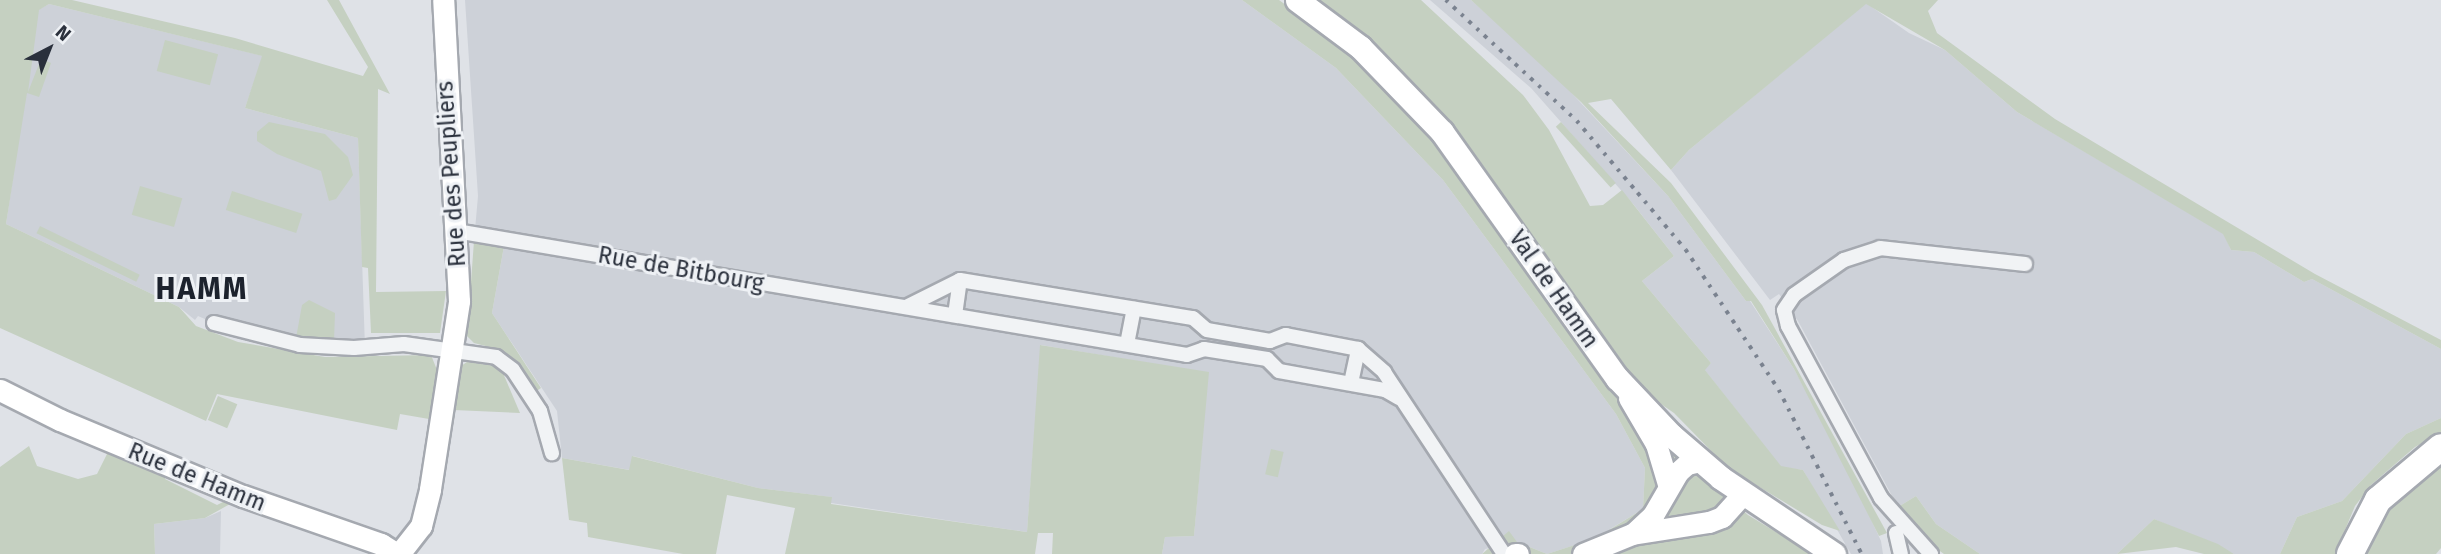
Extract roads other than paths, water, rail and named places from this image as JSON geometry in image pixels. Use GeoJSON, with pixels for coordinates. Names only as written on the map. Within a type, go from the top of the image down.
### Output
{"type":"FeatureCollection","features":[{"type":"Feature","properties":{"kind":"highway"},"geometry":{"type":"LineString","coordinates":[[2350,554],[2378,500],[2407,471],[2441,447]]}},
{"type":"Feature","properties":{"kind":"main road","name":"Rue des Peupliers"},"geometry":{"type":"LineString","coordinates":[[398,554],[422,526],[459,301],[443,0]]}},
{"type":"Feature","properties":{"kind":"main road","name":"Val de Hamm"},"geometry":{"type":"LineString","coordinates":[[1297,0],[1360,47],[1442,132],[1617,378],[1700,461],[1743,494],[1833,553]]}},
{"type":"Feature","properties":{"kind":"main road"},"geometry":{"type":"LineString","coordinates":[[1617,378],[1656,444],[1668,484]]}},
{"type":"Feature","properties":{"kind":"main road","name":"Rue de Hamm"},"geometry":{"type":"LineString","coordinates":[[0,390],[194,476],[291,515],[381,544],[398,554]]}},
{"type":"Feature","properties":{"kind":"main road"},"geometry":{"type":"LineString","coordinates":[[1632,534],[1660,506],[1668,484],[1687,464],[1700,461]]}},
{"type":"Feature","properties":{"kind":"main road"},"geometry":{"type":"LineString","coordinates":[[1583,554],[1632,534],[1709,522],[1722,517],[1743,494]]}},
{"type":"Feature","properties":{"kind":"street","name":"Rue de Bitbourg"},"geometry":{"type":"LineString","coordinates":[[456,231],[1187,355],[1204,349],[1267,359],[1279,371],[1351,383],[1399,398]]}},
{"type":"Feature","properties":{"kind":"street"},"geometry":{"type":"LineString","coordinates":[[1931,554],[1881,498],[1788,326],[1784,310],[1794,295],[1844,260],[1880,248],[2025,264]]}},
{"type":"Feature","properties":{"kind":"street"},"geometry":{"type":"LineString","coordinates":[[955,315],[960,280]]}},
{"type":"Feature","properties":{"kind":"street"},"geometry":{"type":"LineString","coordinates":[[906,307],[960,280],[1193,318],[1208,330],[1238,336],[1270,341],[1286,335],[1358,349],[1384,372],[1504,554]]}},
{"type":"Feature","properties":{"kind":"street"},"geometry":{"type":"LineString","coordinates":[[1127,344],[1134,309]]}},
{"type":"Feature","properties":{"kind":"street"},"geometry":{"type":"LineString","coordinates":[[214,323],[300,345],[453,348],[496,357],[513,370],[540,411],[552,453]]}},
{"type":"Feature","properties":{"kind":"street"},"geometry":{"type":"LineString","coordinates":[[1204,349],[1208,330]]}},
{"type":"Feature","properties":{"kind":"street"},"geometry":{"type":"LineString","coordinates":[[1235,354],[1238,336]]}},
{"type":"Feature","properties":{"kind":"street"},"geometry":{"type":"LineString","coordinates":[[1267,359],[1270,341]]}},
{"type":"Feature","properties":{"kind":"street"},"geometry":{"type":"LineString","coordinates":[[1351,383],[1358,349]]}},
{"type":"Feature","properties":{"kind":"street"},"geometry":{"type":"LineString","coordinates":[[1896,533],[1901,554]]}},
{"type":"Feature","properties":{"kind":"railway"},"geometry":{"type":"LineString","coordinates":[[1446,0],[1577,121],[1686,250],[1779,390],[1862,554]]}},
{"type":"Feature","properties":{"kind":"district","name":"HAMM"},"geometry":{"type":"Point","coordinates":[202,289]}}]}
